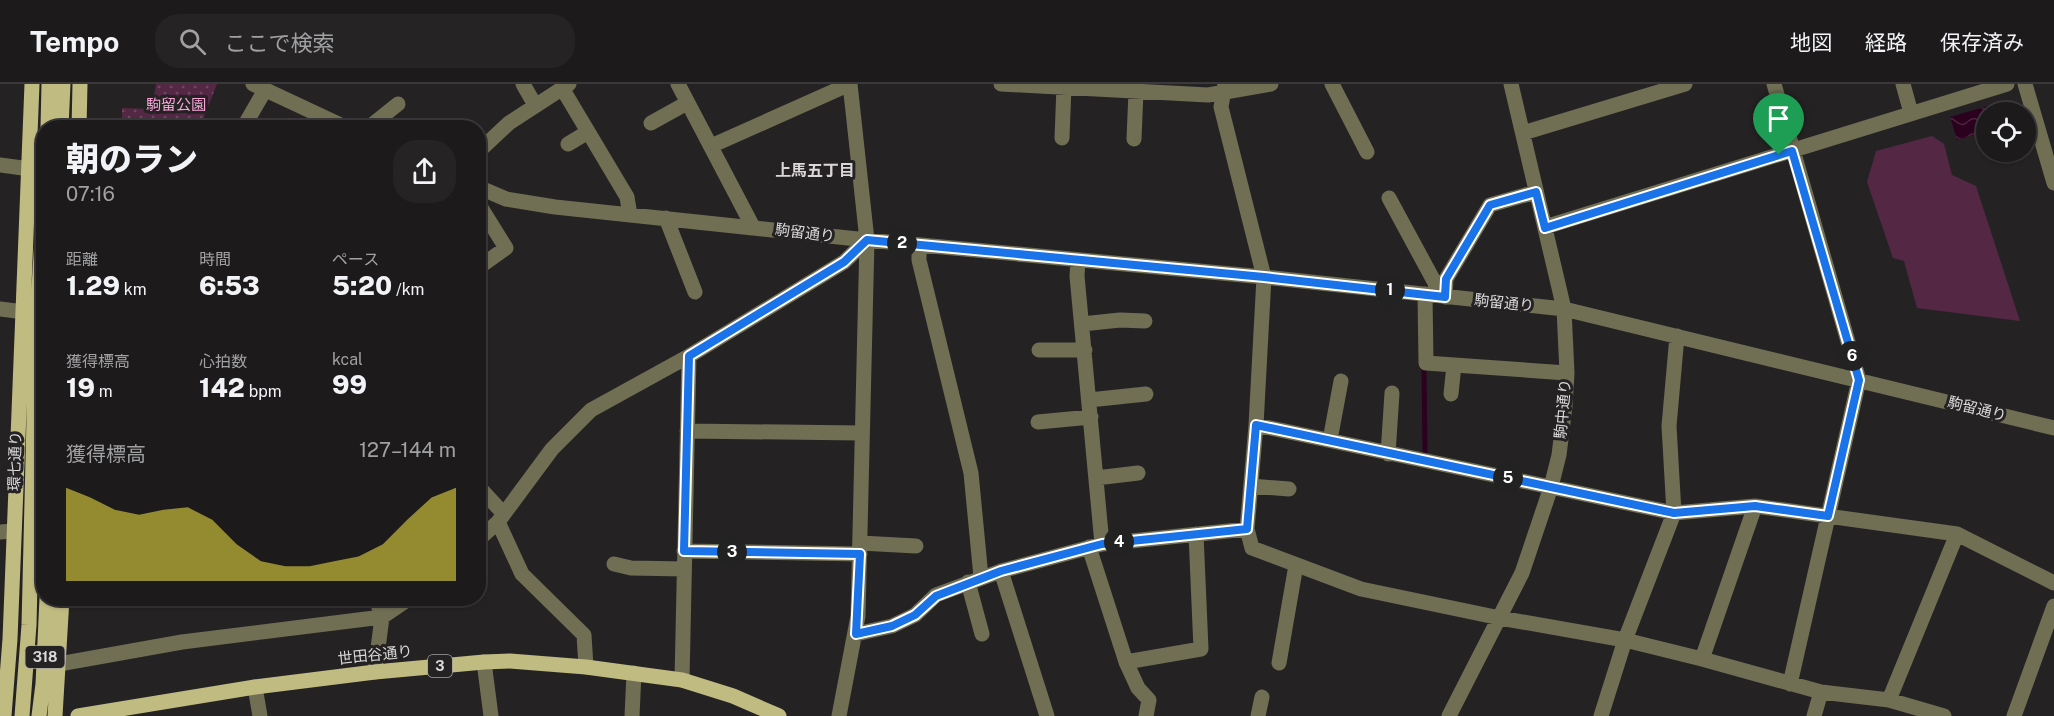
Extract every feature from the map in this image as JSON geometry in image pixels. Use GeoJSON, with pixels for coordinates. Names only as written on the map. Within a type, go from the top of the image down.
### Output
{"type":"FeatureCollection","features":[{"type":"Feature","properties":{"kind":"main road","name":"318"},"geometry":{"type":"LineString","coordinates":[[4,716],[9,651],[7,532],[24,312],[32,84]]}},
{"type":"Feature","properties":{"kind":"main road"},"geometry":{"type":"LineString","coordinates":[[49,84],[55,120]]}},
{"type":"Feature","properties":{"kind":"main road"},"geometry":{"type":"LineString","coordinates":[[55,120],[63,84]]}},
{"type":"Feature","properties":{"kind":"main road"},"geometry":{"type":"LineString","coordinates":[[79,120],[80,84]]}},
{"type":"Feature","properties":{"kind":"main road","name":"環七通り"},"geometry":{"type":"LineString","coordinates":[[22,716],[29,625],[36,336]]}},
{"type":"Feature","properties":{"kind":"main road","name":"318"},"geometry":{"type":"LineString","coordinates":[[39,716],[47,606]]}},
{"type":"Feature","properties":{"kind":"main road","name":"318"},"geometry":{"type":"LineString","coordinates":[[55,716],[62,606]]}},
{"type":"Feature","properties":{"kind":"main road","name":"世田谷通り"},"geometry":{"type":"LineString","coordinates":[[78,716],[255,687],[375,672],[484,662],[586,667],[682,680],[733,696],[779,716]]}},
{"type":"Feature","properties":{"kind":"street"},"geometry":{"type":"LineString","coordinates":[[523,84],[536,105]]}},
{"type":"Feature","properties":{"kind":"street"},"geometry":{"type":"LineString","coordinates":[[678,84],[753,227]]}},
{"type":"Feature","properties":{"kind":"street"},"geometry":{"type":"LineString","coordinates":[[711,147],[850,84],[867,240],[856,634],[839,716]]}},
{"type":"Feature","properties":{"kind":"street"},"geometry":{"type":"LineString","coordinates":[[1001,84],[1062,85],[1208,95],[1224,89],[1271,84]]}},
{"type":"Feature","properties":{"kind":"street"},"geometry":{"type":"LineString","coordinates":[[1332,84],[1367,152]]}},
{"type":"Feature","properties":{"kind":"street","name":"駒中通り"},"geometry":{"type":"LineString","coordinates":[[1449,716],[1522,573],[1551,487],[1562,430],[1567,373],[1564,309],[1511,84]]}},
{"type":"Feature","properties":{"kind":"street"},"geometry":{"type":"LineString","coordinates":[[1523,133],[1685,84]]}},
{"type":"Feature","properties":{"kind":"street"},"geometry":{"type":"LineString","coordinates":[[1774,84],[1859,380],[1790,684]]}},
{"type":"Feature","properties":{"kind":"street"},"geometry":{"type":"LineString","coordinates":[[1904,84],[1911,113]]}},
{"type":"Feature","properties":{"kind":"street"},"geometry":{"type":"LineString","coordinates":[[1545,228],[2007,84]]}},
{"type":"Feature","properties":{"kind":"street"},"geometry":{"type":"LineString","coordinates":[[2025,84],[2049,147],[2054,183]]}},
{"type":"Feature","properties":{"kind":"street"},"geometry":{"type":"LineString","coordinates":[[1062,85],[1062,138]]}},
{"type":"Feature","properties":{"kind":"street"},"geometry":{"type":"LineString","coordinates":[[486,144],[508,123],[565,86],[588,132],[627,197],[630,215]]}},
{"type":"Feature","properties":{"kind":"street"},"geometry":{"type":"LineString","coordinates":[[246,120],[259,87],[330,120]]}},
{"type":"Feature","properties":{"kind":"street"},"geometry":{"type":"LineString","coordinates":[[1224,89],[1221,107],[1264,277],[1256,425],[1247,529],[1252,548],[1361,589],[1500,618],[1625,640],[1702,658],[1821,692],[1890,700],[1910,711],[1944,716]]}},
{"type":"Feature","properties":{"kind":"street"},"geometry":{"type":"LineString","coordinates":[[1134,139],[1136,91]]}},
{"type":"Feature","properties":{"kind":"street"},"geometry":{"type":"LineString","coordinates":[[651,123],[687,103]]}},
{"type":"Feature","properties":{"kind":"street"},"geometry":{"type":"LineString","coordinates":[[378,120],[398,104]]}},
{"type":"Feature","properties":{"kind":"street"},"geometry":{"type":"LineString","coordinates":[[568,144],[588,132]]}},
{"type":"Feature","properties":{"kind":"street"},"geometry":{"type":"LineString","coordinates":[[0,165],[30,169]]}},
{"type":"Feature","properties":{"kind":"street"},"geometry":{"type":"LineString","coordinates":[[1435,295],[1490,205],[1536,192]]}},
{"type":"Feature","properties":{"kind":"street","name":"駒留通り"},"geometry":{"type":"LineString","coordinates":[[486,196],[545,206],[867,240],[1264,277],[1564,309],[2054,428]]}},
{"type":"Feature","properties":{"kind":"street"},"geometry":{"type":"LineString","coordinates":[[1389,198],[1435,283],[1425,363],[1567,373]]}},
{"type":"Feature","properties":{"kind":"street"},"geometry":{"type":"LineString","coordinates":[[486,207],[506,248],[486,262]]}},
{"type":"Feature","properties":{"kind":"street"},"geometry":{"type":"LineString","coordinates":[[666,218],[695,292]]}},
{"type":"Feature","properties":{"kind":"street"},"geometry":{"type":"LineString","coordinates":[[486,532],[500,517],[552,449],[591,410],[689,356],[844,262],[867,240]]}},
{"type":"Feature","properties":{"kind":"street"},"geometry":{"type":"LineString","coordinates":[[919,245],[919,260],[971,473],[975,579],[982,634]]}},
{"type":"Feature","properties":{"kind":"street"},"geometry":{"type":"LineString","coordinates":[[1078,260],[1077,276],[1096,478],[1096,545],[1126,662],[1138,688],[1149,700],[1146,716]]}},
{"type":"Feature","properties":{"kind":"street"},"geometry":{"type":"LineString","coordinates":[[0,309],[24,312]]}},
{"type":"Feature","properties":{"kind":"street"},"geometry":{"type":"LineString","coordinates":[[1083,324],[1145,321]]}},
{"type":"Feature","properties":{"kind":"street"},"geometry":{"type":"LineString","coordinates":[[1601,716],[1625,640],[1674,513],[1670,426],[1677,336]]}},
{"type":"Feature","properties":{"kind":"street"},"geometry":{"type":"LineString","coordinates":[[1039,350],[1085,351]]}},
{"type":"Feature","properties":{"kind":"street"},"geometry":{"type":"LineString","coordinates":[[682,680],[689,356]]}},
{"type":"Feature","properties":{"kind":"street"},"geometry":{"type":"LineString","coordinates":[[1451,394],[1454,365]]}},
{"type":"Feature","properties":{"kind":"street"},"geometry":{"type":"LineString","coordinates":[[1330,440],[1341,381]]}},
{"type":"Feature","properties":{"kind":"street"},"geometry":{"type":"LineString","coordinates":[[1388,454],[1392,393]]}},
{"type":"Feature","properties":{"kind":"street"},"geometry":{"type":"LineString","coordinates":[[1089,400],[1146,394]]}},
{"type":"Feature","properties":{"kind":"street"},"geometry":{"type":"LineString","coordinates":[[1038,422],[1091,417]]}},
{"type":"Feature","properties":{"kind":"street"},"geometry":{"type":"LineString","coordinates":[[1256,425],[1674,513],[1755,506],[1957,534],[2054,583]]}},
{"type":"Feature","properties":{"kind":"street"},"geometry":{"type":"LineString","coordinates":[[687,431],[861,433]]}},
{"type":"Feature","properties":{"kind":"street"},"geometry":{"type":"LineString","coordinates":[[1096,478],[1138,473]]}},
{"type":"Feature","properties":{"kind":"street"},"geometry":{"type":"LineString","coordinates":[[1251,486],[1289,489]]}},
{"type":"Feature","properties":{"kind":"street"},"geometry":{"type":"LineString","coordinates":[[486,497],[500,517],[522,574],[584,634],[586,667]]}},
{"type":"Feature","properties":{"kind":"street"},"geometry":{"type":"LineString","coordinates":[[1702,658],[1755,506]]}},
{"type":"Feature","properties":{"kind":"street"},"geometry":{"type":"LineString","coordinates":[[856,634],[892,626],[915,615],[936,596],[975,579],[1096,545],[1247,529]]}},
{"type":"Feature","properties":{"kind":"street"},"geometry":{"type":"LineString","coordinates":[[1126,662],[1201,649],[1196,534]]}},
{"type":"Feature","properties":{"kind":"street"},"geometry":{"type":"LineString","coordinates":[[1890,700],[1957,534]]}},
{"type":"Feature","properties":{"kind":"street"},"geometry":{"type":"LineString","coordinates":[[684,551],[916,546]]}},
{"type":"Feature","properties":{"kind":"street"},"geometry":{"type":"LineString","coordinates":[[614,564],[631,568],[684,569]]}},
{"type":"Feature","properties":{"kind":"street"},"geometry":{"type":"LineString","coordinates":[[1279,663],[1296,565]]}},
{"type":"Feature","properties":{"kind":"street"},"geometry":{"type":"LineString","coordinates":[[1001,571],[1047,716]]}},
{"type":"Feature","properties":{"kind":"street"},"geometry":{"type":"LineString","coordinates":[[375,672],[382,617],[379,606]]}},
{"type":"Feature","properties":{"kind":"street"},"geometry":{"type":"LineString","coordinates":[[59,664],[182,642],[382,617],[398,606]]}},
{"type":"Feature","properties":{"kind":"street"},"geometry":{"type":"LineString","coordinates":[[2014,716],[2048,640],[2054,606]]}},
{"type":"Feature","properties":{"kind":"street"},"geometry":{"type":"LineString","coordinates":[[484,662],[490,716]]}},
{"type":"Feature","properties":{"kind":"street"},"geometry":{"type":"LineString","coordinates":[[632,716],[634,673]]}},
{"type":"Feature","properties":{"kind":"street"},"geometry":{"type":"LineString","coordinates":[[255,687],[260,716]]}},
{"type":"Feature","properties":{"kind":"street"},"geometry":{"type":"LineString","coordinates":[[1814,716],[1821,692]]}},
{"type":"Feature","properties":{"kind":"street"},"geometry":{"type":"LineString","coordinates":[[1258,716],[1262,697]]}},
{"type":"Feature","properties":{"kind":"green space","name":"駒留公園"},"geometry":{"type":"Polygon","coordinates":[[[156,84],[217,84],[203,120],[122,120],[122,108],[152,109],[156,84]]]}},
{"type":"Feature","properties":{"kind":"green space"},"geometry":{"type":"Polygon","coordinates":[[[1932,136],[1944,144],[1952,175],[1976,186],[2020,321],[1917,308],[1904,261],[1893,258],[1867,182],[1876,151],[1932,136]]]}},
{"type":"Feature","properties":{"kind":"water"},"geometry":{"type":"Polygon","coordinates":[[[1976,109],[1976,134],[1957,140],[1950,117],[1976,109]]]}},
{"type":"Feature","properties":{"kind":"waterway"},"geometry":{"type":"LineString","coordinates":[[1424,368],[1425,452]]}},
{"type":"Feature","properties":{"kind":"district","name":"上馬五丁目"},"geometry":{"type":"Point","coordinates":[815,170]}},
{"type":"Feature","properties":{"kind":"route"},"geometry":{"type":"LineString","coordinates":[[1792,151],[1859,380],[1828,516],[1755,506],[1674,513],[1256,425],[1247,529],[1102,544],[1001,571],[936,596],[915,615],[892,626],[856,634],[860,554],[684,551],[689,356],[844,262],[867,240],[1264,277],[1445,297],[1446,279],[1490,205],[1536,192],[1545,228],[1779,155],[1792,151]]}}]}
